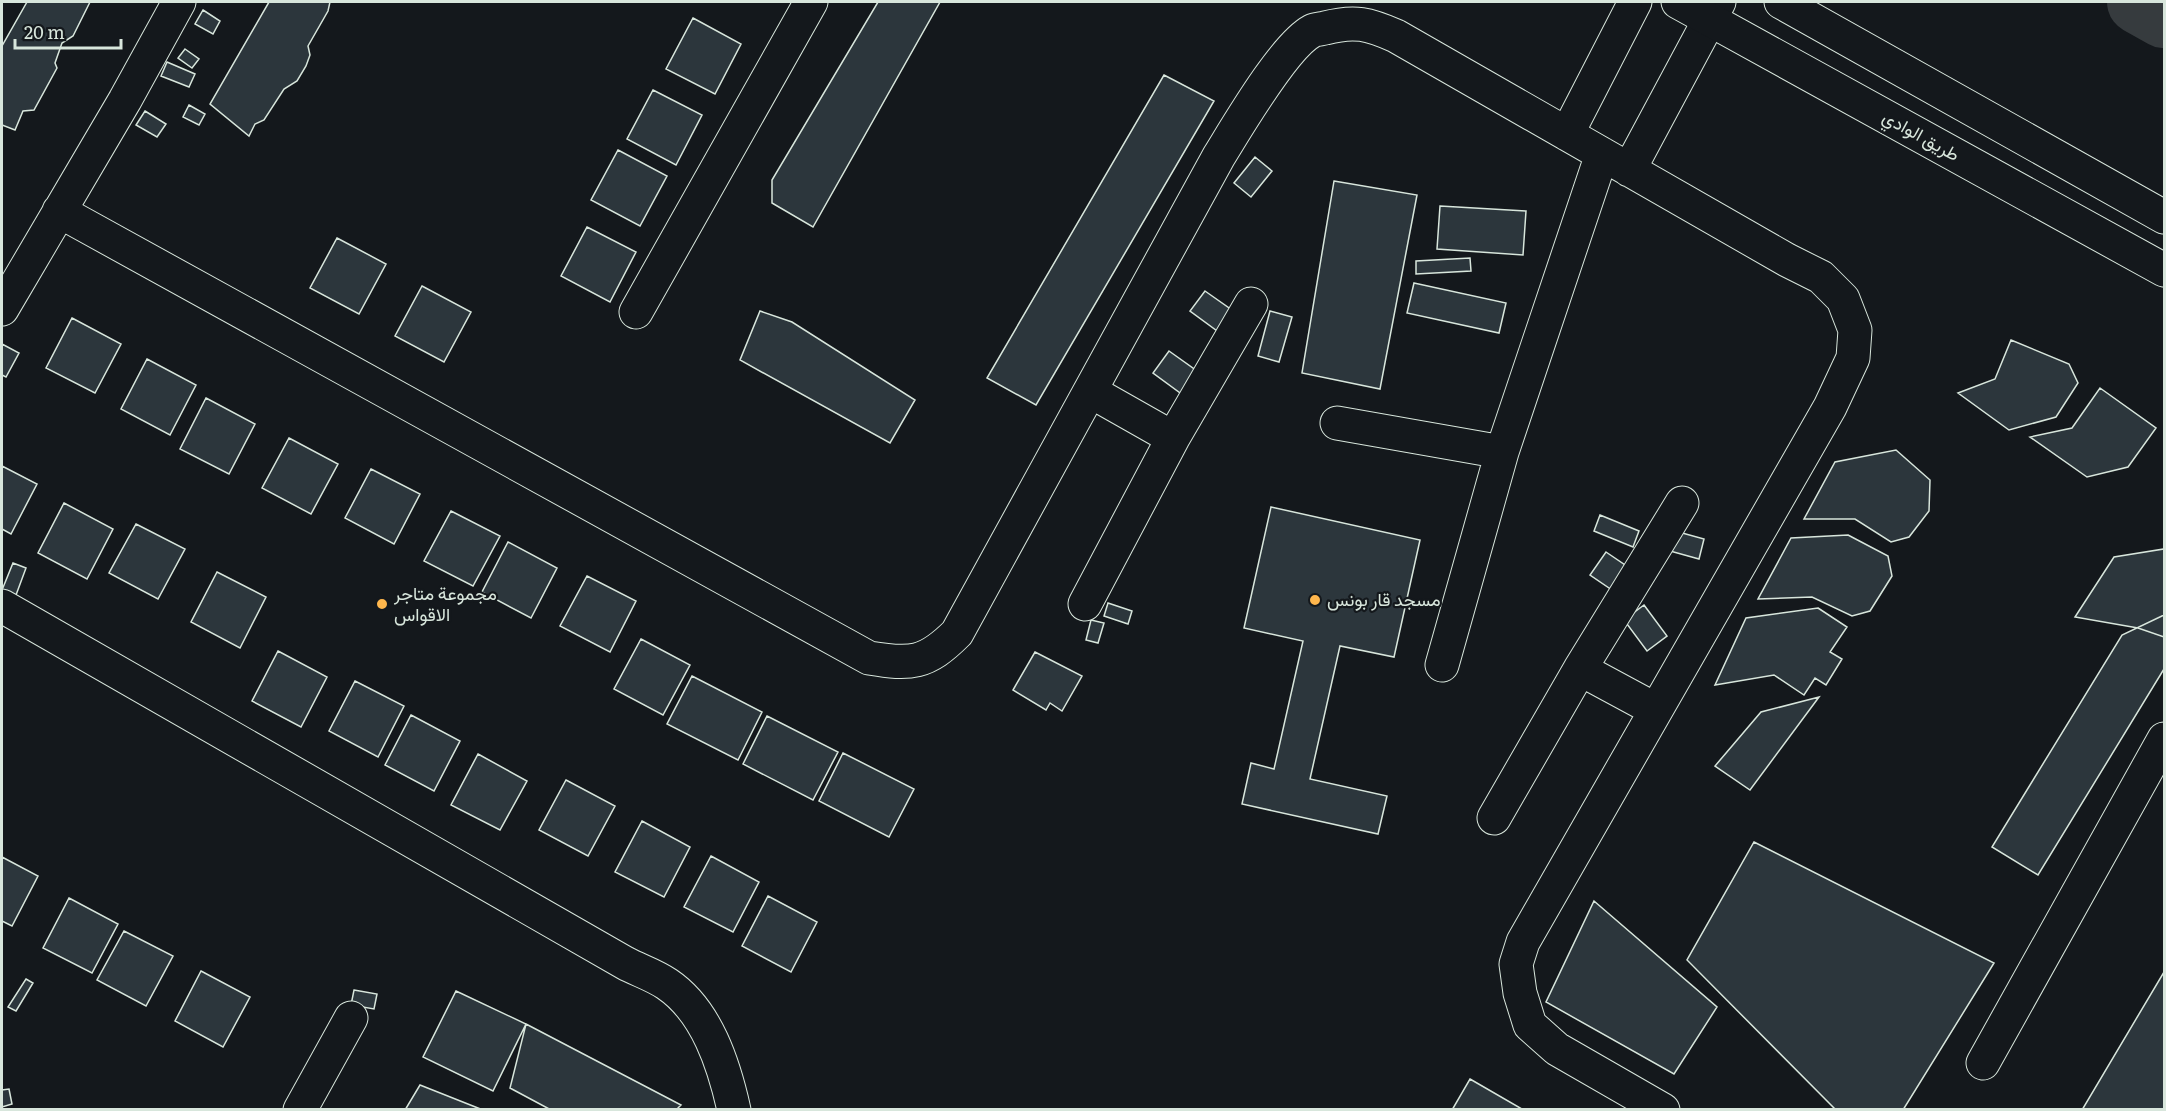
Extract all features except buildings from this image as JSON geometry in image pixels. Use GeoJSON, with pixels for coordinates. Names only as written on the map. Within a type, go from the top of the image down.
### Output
{"type":"FeatureCollection","features":[{"type":"Feature","properties":{"kind":"street"},"geometry":{"type":"LineString","coordinates":[[2,309],[124,100],[178,2]]}},
{"type":"Feature","properties":{"kind":"street"},"geometry":{"type":"LineString","coordinates":[[636,312],[811,2]]}},
{"type":"Feature","properties":{"kind":"street"},"geometry":{"type":"LineString","coordinates":[[1567,134],[1635,2]]}},
{"type":"Feature","properties":{"kind":"street","name":"طريق الوادي"},"geometry":{"type":"LineString","coordinates":[[1678,2],[1714,10],[2164,270]]}},
{"type":"Feature","properties":{"kind":"street"},"geometry":{"type":"LineString","coordinates":[[1781,2],[2164,217]]}},
{"type":"Feature","properties":{"kind":"street"},"geometry":{"type":"LineString","coordinates":[[1442,665],[1502,452],[1615,162],[1714,10]]}},
{"type":"Feature","properties":{"kind":"street"},"geometry":{"type":"LineString","coordinates":[[59,211],[869,658],[898,663],[924,659],[944,646],[957,633],[1230,139],[1290,51],[1312,31],[1346,23],[1374,27],[1396,36],[1821,277],[1843,299],[1856,330],[1853,358],[1830,407],[1523,942],[1516,964],[1520,993],[1530,1025],[1557,1050],[1663,1110]]}},
{"type":"Feature","properties":{"kind":"street"},"geometry":{"type":"LineString","coordinates":[[1085,604],[1173,438],[1251,304]]}},
{"type":"Feature","properties":{"kind":"street"},"geometry":{"type":"LineString","coordinates":[[1090,391],[1173,438]]}},
{"type":"Feature","properties":{"kind":"street"},"geometry":{"type":"LineString","coordinates":[[1337,423],[1502,452]]}},
{"type":"Feature","properties":{"kind":"street"},"geometry":{"type":"LineString","coordinates":[[1494,818],[1580,669],[1682,503]]}},
{"type":"Feature","properties":{"kind":"street"},"geometry":{"type":"LineString","coordinates":[[2,606],[625,963],[667,984],[692,1006],[710,1037],[728,1082],[734,1110]]}},
{"type":"Feature","properties":{"kind":"street"},"geometry":{"type":"LineString","coordinates":[[1580,669],[1656,710]]}},
{"type":"Feature","properties":{"kind":"street"},"geometry":{"type":"LineString","coordinates":[[1983,1063],[2164,739]]}},
{"type":"Feature","properties":{"kind":"street"},"geometry":{"type":"LineString","coordinates":[[300,1110],[351,1018]]}},
{"type":"Feature","properties":{"kind":"waterway"},"geometry":{"type":"LineString","coordinates":[[2139,2],[2164,16]]}},
{"type":"Feature","properties":{"kind":"place","name":"مسجد قار بونس"},"geometry":{"type":"Point","coordinates":[1315,600]}},
{"type":"Feature","properties":{"kind":"place","name":"مجموعة متاجر الاقواس"},"geometry":{"type":"Point","coordinates":[382,604]}}]}
